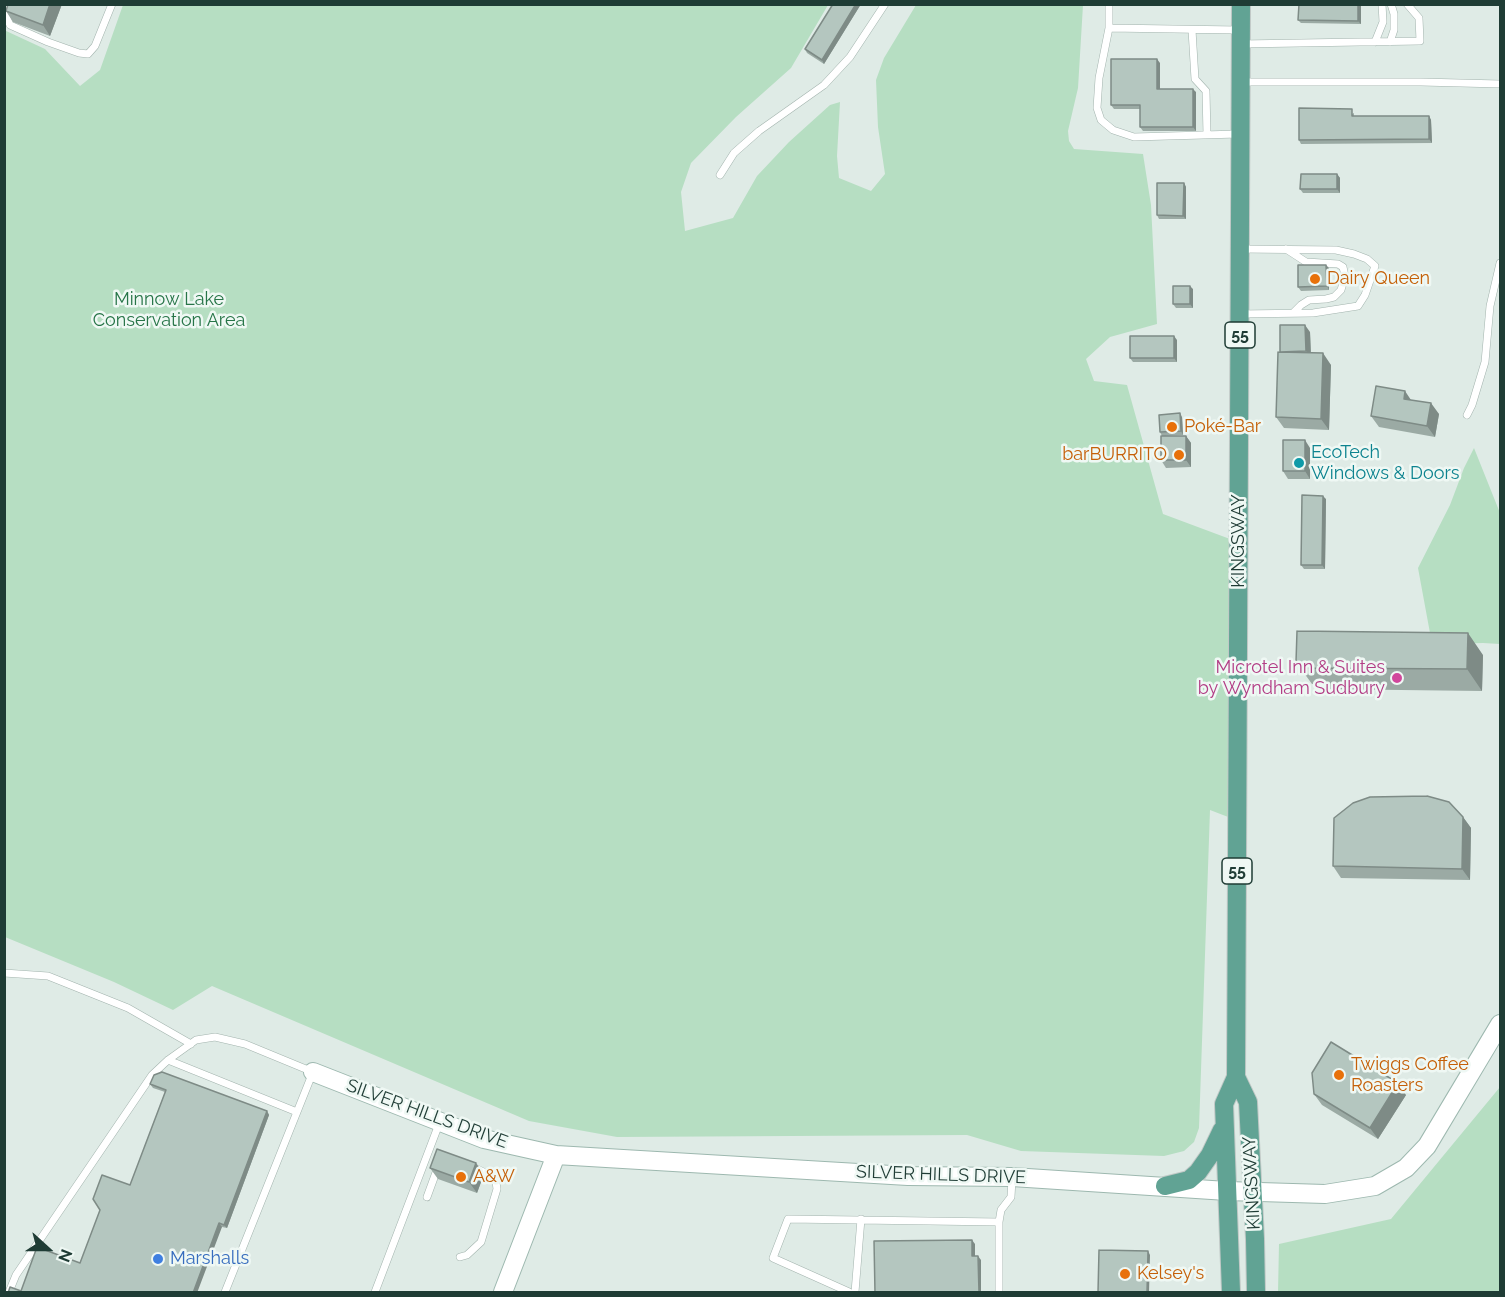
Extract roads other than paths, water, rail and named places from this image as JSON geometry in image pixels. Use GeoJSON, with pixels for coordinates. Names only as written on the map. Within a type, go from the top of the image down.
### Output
{"type":"FeatureCollection","features":[{"type":"Feature","properties":{"kind":"main road","name":"KINGSWAY"},"geometry":{"type":"LineString","coordinates":[[1231,1293],[1224,1104],[1236,1077],[1241,4]]}},
{"type":"Feature","properties":{"kind":"main road","name":"KINGSWAY"},"geometry":{"type":"LineString","coordinates":[[1236,1077],[1248,1102],[1256,1293]]}},
{"type":"Feature","properties":{"kind":"main road"},"geometry":{"type":"LineString","coordinates":[[1165,1186],[1190,1180],[1198,1172],[1210,1155],[1224,1126]]}},
{"type":"Feature","properties":{"kind":"street","name":"SILVER HILLS DRIVE"},"geometry":{"type":"LineString","coordinates":[[313,1072],[484,1139],[556,1155],[908,1176],[1012,1177],[1227,1191],[1325,1194],[1375,1186],[1406,1168],[1427,1146],[1500,1024]]}},
{"type":"Feature","properties":{"kind":"street"},"geometry":{"type":"LineString","coordinates":[[503,1293],[556,1155]]}},
{"type":"Feature","properties":{"kind":"lane"},"geometry":{"type":"LineString","coordinates":[[8,4],[6,16],[10,25],[48,42],[88,54],[95,46],[112,4]]}},
{"type":"Feature","properties":{"kind":"lane"},"geometry":{"type":"LineString","coordinates":[[720,175],[734,153],[759,131],[824,85],[850,57],[885,4]]}},
{"type":"Feature","properties":{"kind":"lane"},"geometry":{"type":"LineString","coordinates":[[1109,4],[1109,28],[1099,78],[1097,108],[1101,120],[1113,130],[1134,137],[1241,134]]}},
{"type":"Feature","properties":{"kind":"lane"},"geometry":{"type":"LineString","coordinates":[[1375,42],[1383,22],[1382,4]]}},
{"type":"Feature","properties":{"kind":"lane"},"geometry":{"type":"LineString","coordinates":[[1390,42],[1394,30],[1394,14],[1391,4]]}},
{"type":"Feature","properties":{"kind":"lane"},"geometry":{"type":"LineString","coordinates":[[1109,28],[1192,30],[1241,37],[1375,42],[1420,41],[1419,18],[1407,4]]}},
{"type":"Feature","properties":{"kind":"lane"},"geometry":{"type":"LineString","coordinates":[[1192,30],[1194,80],[1206,91],[1206,135]]}},
{"type":"Feature","properties":{"kind":"lane"},"geometry":{"type":"LineString","coordinates":[[1241,82],[1500,84]]}},
{"type":"Feature","properties":{"kind":"lane"},"geometry":{"type":"LineString","coordinates":[[1240,249],[1336,250],[1367,259],[1375,266],[1365,295],[1358,306],[1313,313],[1240,314]]}},
{"type":"Feature","properties":{"kind":"lane"},"geometry":{"type":"LineString","coordinates":[[1286,249],[1306,262],[1338,264],[1342,267],[1345,276],[1341,290],[1334,297],[1309,300],[1293,313]]}},
{"type":"Feature","properties":{"kind":"lane"},"geometry":{"type":"LineString","coordinates":[[1467,415],[1485,362],[1490,306],[1500,263]]}},
{"type":"Feature","properties":{"kind":"lane"},"geometry":{"type":"LineString","coordinates":[[4,973],[48,976],[128,1008],[191,1044]]}},
{"type":"Feature","properties":{"kind":"lane"},"geometry":{"type":"LineString","coordinates":[[9,1293],[16,1275],[152,1075],[196,1040],[215,1037],[244,1044],[313,1072],[225,1293]]}},
{"type":"Feature","properties":{"kind":"lane"},"geometry":{"type":"LineString","coordinates":[[168,1060],[297,1112]]}},
{"type":"Feature","properties":{"kind":"lane"},"geometry":{"type":"LineString","coordinates":[[375,1293],[440,1123]]}},
{"type":"Feature","properties":{"kind":"lane"},"geometry":{"type":"LineString","coordinates":[[427,1197],[440,1161],[443,1159]]}},
{"type":"Feature","properties":{"kind":"lane"},"geometry":{"type":"LineString","coordinates":[[460,1257],[467,1255],[480,1242],[497,1189],[492,1176],[466,1163]]}},
{"type":"Feature","properties":{"kind":"lane"},"geometry":{"type":"LineString","coordinates":[[999,1293],[999,1222],[1001,1210],[1011,1197],[1012,1177]]}},
{"type":"Feature","properties":{"kind":"lane"},"geometry":{"type":"LineString","coordinates":[[849,1293],[773,1258],[788,1219],[999,1222]]}},
{"type":"Feature","properties":{"kind":"lane"},"geometry":{"type":"LineString","coordinates":[[855,1293],[861,1219]]}},
{"type":"Feature","properties":{"kind":"place","name":"Dairy Queen"},"geometry":{"type":"Point","coordinates":[1315,279]}},
{"type":"Feature","properties":{"kind":"place","name":"Poké-Bar"},"geometry":{"type":"Point","coordinates":[1172,427]}},
{"type":"Feature","properties":{"kind":"place","name":"barBURRITO"},"geometry":{"type":"Point","coordinates":[1179,455]}},
{"type":"Feature","properties":{"kind":"place","name":"EcoTech Windows & Doors"},"geometry":{"type":"Point","coordinates":[1299,463]}},
{"type":"Feature","properties":{"kind":"place","name":"Microtel Inn & Suites by Wyndham Sudbury"},"geometry":{"type":"Point","coordinates":[1397,678]}},
{"type":"Feature","properties":{"kind":"place","name":"Twiggs Coffee Roasters"},"geometry":{"type":"Point","coordinates":[1339,1075]}},
{"type":"Feature","properties":{"kind":"place","name":"A&W"},"geometry":{"type":"Point","coordinates":[461,1177]}},
{"type":"Feature","properties":{"kind":"place","name":"Marshalls"},"geometry":{"type":"Point","coordinates":[158,1259]}},
{"type":"Feature","properties":{"kind":"place","name":"Kelsey's"},"geometry":{"type":"Point","coordinates":[1125,1274]}},
{"type":"Feature","properties":{"kind":"park label","name":"Minnow Lake Conservation Area"},"geometry":{"type":"Point","coordinates":[169,310]}}]}
